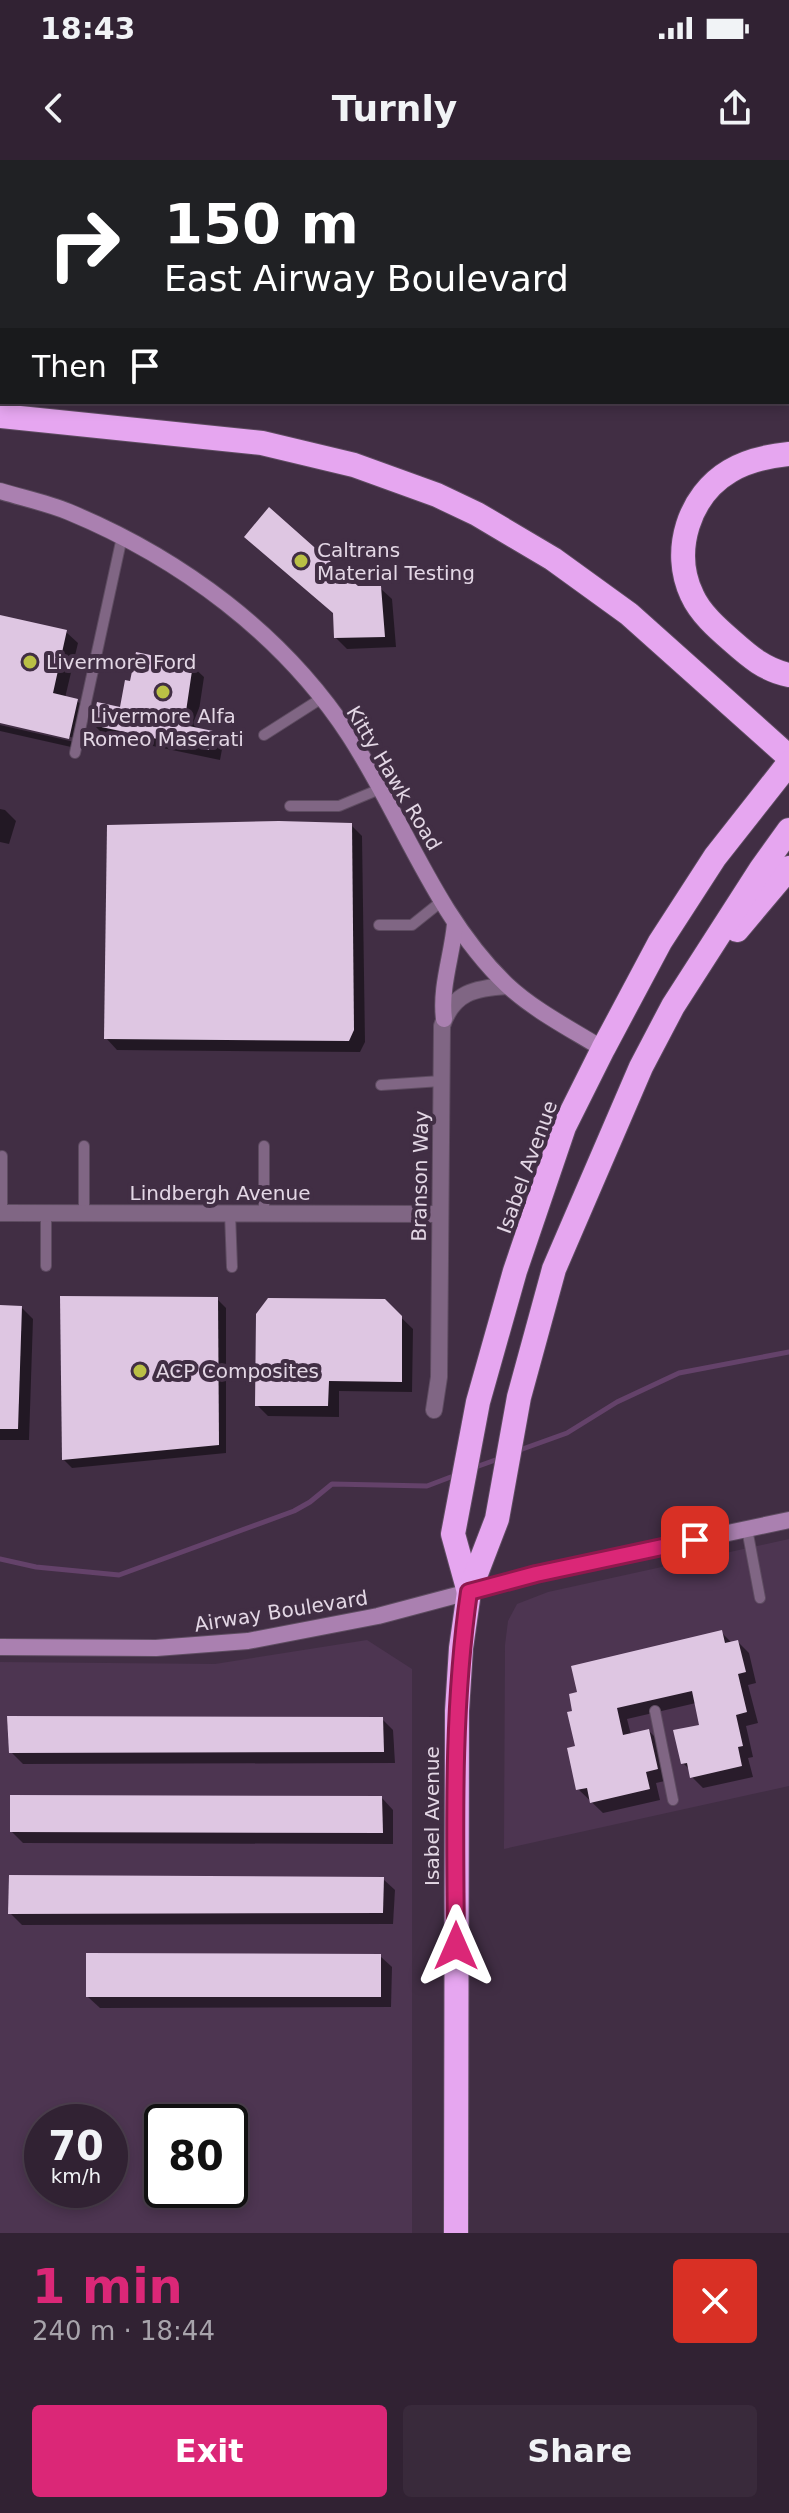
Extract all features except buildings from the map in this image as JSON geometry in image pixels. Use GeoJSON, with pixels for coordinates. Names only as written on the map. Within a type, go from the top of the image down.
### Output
{"type":"FeatureCollection","features":[{"type":"Feature","properties":{"kind":"highway"},"geometry":{"type":"LineString","coordinates":[[0,416],[262,443],[354,465],[437,495],[541,551],[629,614],[789,760]]}},
{"type":"Feature","properties":{"kind":"highway"},"geometry":{"type":"LineString","coordinates":[[789,454],[751,461],[729,471],[708,488],[694,508],[686,528],[683,549],[685,573],[692,595],[704,614],[756,663],[789,675]]}},
{"type":"Feature","properties":{"kind":"highway","name":"Isabel Avenue"},"geometry":{"type":"LineString","coordinates":[[469,1592],[453,1534],[478,1402],[515,1271],[564,1127],[660,942],[715,857],[789,760]]}},
{"type":"Feature","properties":{"kind":"highway","name":"Isabel Avenue"},"geometry":{"type":"LineString","coordinates":[[456,2233],[457,1711],[469,1592],[497,1519],[519,1397],[554,1269],[571,1228],[641,1067],[673,1006],[789,830]]}},
{"type":"Feature","properties":{"kind":"highway"},"geometry":{"type":"LineString","coordinates":[[703,960],[720,949],[789,868]]}},
{"type":"Feature","properties":{"kind":"street","name":"Kitty Hawk Road"},"geometry":{"type":"LineString","coordinates":[[0,491],[67,511],[122,537],[207,588],[255,627],[293,664],[348,734],[455,924],[508,986],[603,1049]]}},
{"type":"Feature","properties":{"kind":"street"},"geometry":{"type":"LineString","coordinates":[[444,1019],[444,984],[455,924]]}},
{"type":"Feature","properties":{"kind":"street"},"geometry":{"type":"LineString","coordinates":[[444,1019],[458,999],[481,988],[508,986]]}},
{"type":"Feature","properties":{"kind":"street","name":"Branson Way"},"geometry":{"type":"LineString","coordinates":[[434,1410],[439,1377],[444,1019]]}},
{"type":"Feature","properties":{"kind":"street","name":"Lindbergh Avenue"},"geometry":{"type":"LineString","coordinates":[[1,1213],[439,1214]]}},
{"type":"Feature","properties":{"kind":"street","name":"Airway Boulevard"},"geometry":{"type":"LineString","coordinates":[[0,1647],[156,1648],[232,1643],[378,1616],[536,1574],[789,1520]]}},
{"type":"Feature","properties":{"kind":"lane"},"geometry":{"type":"LineString","coordinates":[[75,753],[122,537]]}},
{"type":"Feature","properties":{"kind":"lane"},"geometry":{"type":"LineString","coordinates":[[264,735],[322,698]]}},
{"type":"Feature","properties":{"kind":"lane"},"geometry":{"type":"LineString","coordinates":[[290,806],[339,806],[380,789]]}},
{"type":"Feature","properties":{"kind":"lane"},"geometry":{"type":"LineString","coordinates":[[379,925],[412,925],[442,901]]}},
{"type":"Feature","properties":{"kind":"lane"},"geometry":{"type":"LineString","coordinates":[[381,1085],[441,1081]]}},
{"type":"Feature","properties":{"kind":"lane"},"geometry":{"type":"LineString","coordinates":[[84,1146],[84,1213]]}},
{"type":"Feature","properties":{"kind":"lane"},"geometry":{"type":"LineString","coordinates":[[264,1146],[264,1214]]}},
{"type":"Feature","properties":{"kind":"lane"},"geometry":{"type":"LineString","coordinates":[[1,1213],[2,1156]]}},
{"type":"Feature","properties":{"kind":"lane"},"geometry":{"type":"LineString","coordinates":[[46,1213],[46,1266]]}},
{"type":"Feature","properties":{"kind":"lane"},"geometry":{"type":"LineString","coordinates":[[230,1213],[232,1267]]}},
{"type":"Feature","properties":{"kind":"lane"},"geometry":{"type":"LineString","coordinates":[[747,1529],[760,1598]]}},
{"type":"Feature","properties":{"kind":"lane"},"geometry":{"type":"LineString","coordinates":[[655,1711],[673,1800]]}},
{"type":"Feature","properties":{"kind":"shaded area"},"geometry":{"type":"Polygon","coordinates":[[[789,1539],[789,1786],[504,1849],[505,1645],[508,1621],[517,1604],[548,1592],[789,1539]]]}},
{"type":"Feature","properties":{"kind":"shaded area"},"geometry":{"type":"Polygon","coordinates":[[[367,1640],[412,1669],[412,2233],[0,2233],[0,1662],[215,1664],[367,1640]]]}},
{"type":"Feature","properties":{"kind":"waterway"},"geometry":{"type":"LineString","coordinates":[[517,1451],[567,1433],[617,1402],[679,1373],[789,1352]]}},
{"type":"Feature","properties":{"kind":"waterway"},"geometry":{"type":"LineString","coordinates":[[473,1468],[501,1458]]}},
{"type":"Feature","properties":{"kind":"waterway"},"geometry":{"type":"LineString","coordinates":[[0,1559],[36,1567],[119,1575],[294,1511],[332,1484],[427,1486],[456,1475]]}},
{"type":"Feature","properties":{"kind":"place","name":"Caltrans Material Testing"},"geometry":{"type":"Point","coordinates":[301,561]}},
{"type":"Feature","properties":{"kind":"place","name":"Livermore Ford"},"geometry":{"type":"Point","coordinates":[30,662]}},
{"type":"Feature","properties":{"kind":"place","name":"Livermore Alfa Romeo Maserati"},"geometry":{"type":"Point","coordinates":[163,692]}},
{"type":"Feature","properties":{"kind":"place","name":"ACP Composites"},"geometry":{"type":"Point","coordinates":[140,1371]}},
{"type":"Feature","properties":{"kind":"route"},"geometry":{"type":"LineString","coordinates":[[456,1946],[457,1711],[469,1592],[536,1574],[695,1540]]}}]}
